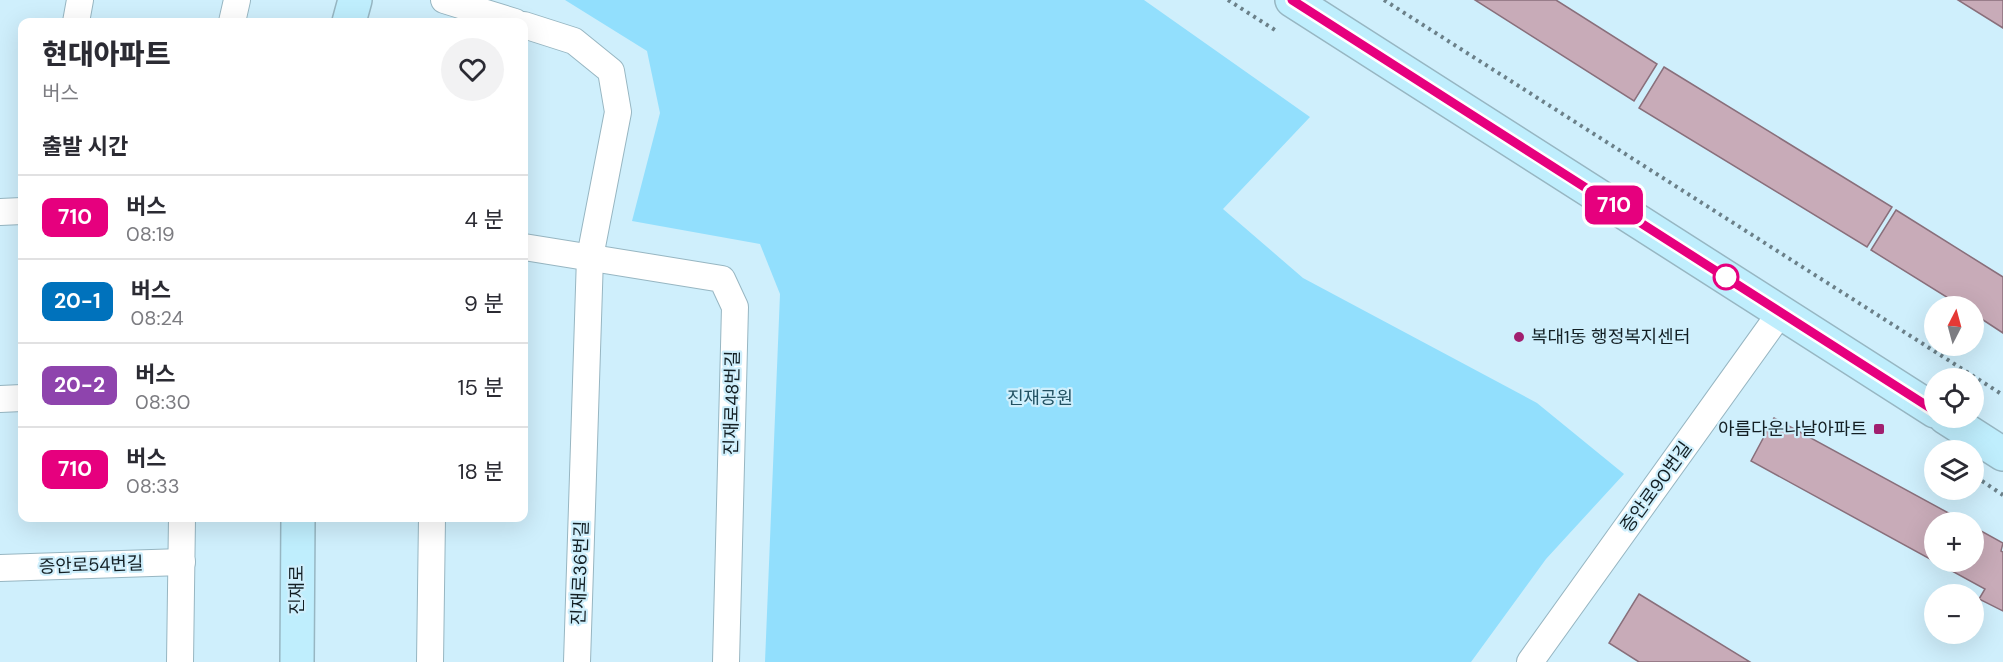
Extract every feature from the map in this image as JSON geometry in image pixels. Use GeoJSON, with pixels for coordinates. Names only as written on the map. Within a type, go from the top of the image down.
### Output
{"type":"FeatureCollection","features":[{"type":"Feature","properties":{"kind":"street"},"geometry":{"type":"LineString","coordinates":[[77,18],[80,0]]}},
{"type":"Feature","properties":{"kind":"street"},"geometry":{"type":"LineString","coordinates":[[233,18],[237,0]]}},
{"type":"Feature","properties":{"kind":"street"},"geometry":{"type":"LineString","coordinates":[[350,18],[355,0]]}},
{"type":"Feature","properties":{"kind":"street"},"geometry":{"type":"LineString","coordinates":[[444,0],[505,18]]}},
{"type":"Feature","properties":{"kind":"street"},"geometry":{"type":"LineString","coordinates":[[1292,0],[1924,404]]}},
{"type":"Feature","properties":{"kind":"street"},"geometry":{"type":"LineString","coordinates":[[528,26],[574,41],[611,70],[618,112],[590,257]]}},
{"type":"Feature","properties":{"kind":"street"},"geometry":{"type":"LineString","coordinates":[[0,212],[18,211]]}},
{"type":"Feature","properties":{"kind":"street","name":"진재로48번길"},"geometry":{"type":"LineString","coordinates":[[528,248],[722,279],[735,307],[726,662]]}},
{"type":"Feature","properties":{"kind":"street","name":"진재로36번길"},"geometry":{"type":"LineString","coordinates":[[577,662],[590,257]]}},
{"type":"Feature","properties":{"kind":"street","name":"증안로90번길"},"geometry":{"type":"LineString","coordinates":[[1530,662],[1781,312]]}},
{"type":"Feature","properties":{"kind":"street"},"geometry":{"type":"LineString","coordinates":[[0,399],[18,398]]}},
{"type":"Feature","properties":{"kind":"street"},"geometry":{"type":"LineString","coordinates":[[1962,428],[2003,454]]}},
{"type":"Feature","properties":{"kind":"street"},"geometry":{"type":"LineString","coordinates":[[180,662],[182,522]]}},
{"type":"Feature","properties":{"kind":"street","name":"진재로"},"geometry":{"type":"LineString","coordinates":[[297,662],[298,522]]}},
{"type":"Feature","properties":{"kind":"street"},"geometry":{"type":"LineString","coordinates":[[430,662],[432,522]]}},
{"type":"Feature","properties":{"kind":"street","name":"증안로54번길"},"geometry":{"type":"LineString","coordinates":[[0,568],[182,562]]}},
{"type":"Feature","properties":{"kind":"path"},"geometry":{"type":"LineString","coordinates":[[1384,0],[2003,395]]}},
{"type":"Feature","properties":{"kind":"path"},"geometry":{"type":"LineString","coordinates":[[1984,483],[2003,495]]}},
{"type":"Feature","properties":{"kind":"green space","name":"진재공원"},"geometry":{"type":"Polygon","coordinates":[[[565,0],[1144,0],[1310,117],[1223,209],[1303,278],[1537,403],[1624,474],[1546,559],[1471,662],[765,662],[780,294],[760,244],[632,221],[660,113],[647,51],[565,0]]]}},
{"type":"Feature","properties":{"kind":"building"},"geometry":{"type":"Polygon","coordinates":[[[1475,0],[1556,0],[1657,64],[1634,101],[1475,0]]]}},
{"type":"Feature","properties":{"kind":"building"},"geometry":{"type":"Polygon","coordinates":[[[1958,0],[2003,0],[2003,28],[1958,0]]]}},
{"type":"Feature","properties":{"kind":"building"},"geometry":{"type":"Polygon","coordinates":[[[1664,67],[1892,207],[1867,247],[1639,108],[1664,67]]]}},
{"type":"Feature","properties":{"kind":"building"},"geometry":{"type":"Polygon","coordinates":[[[1896,210],[2003,277],[2003,333],[1984,321],[1984,296],[1945,296],[1871,250],[1896,210]]]}},
{"type":"Feature","properties":{"kind":"building"},"geometry":{"type":"Polygon","coordinates":[[[1774,418],[1947,512],[1924,512],[1924,556],[1751,461],[1774,418]]]}},
{"type":"Feature","properties":{"kind":"building"},"geometry":{"type":"Polygon","coordinates":[[[1984,533],[2003,543],[2001,551],[2003,552],[2003,611],[1984,602],[1984,584],[1976,584],[1954,572],[1984,572],[1984,533]]]}},
{"type":"Feature","properties":{"kind":"building"},"geometry":{"type":"Polygon","coordinates":[[[1639,594],[1750,662],[1639,662],[1609,643],[1639,594]]]}},
{"type":"Feature","properties":{"kind":"bus line","name":"710"},"geometry":{"type":"LineString","coordinates":[[1292,0],[1924,404]]}},
{"type":"Feature","properties":{"kind":"place","name":"복대1동 행정복지센터"},"geometry":{"type":"Point","coordinates":[1519,337]}},
{"type":"Feature","properties":{"kind":"place","name":"아름다운나날아파트"},"geometry":{"type":"Point","coordinates":[1879,429]}}]}
